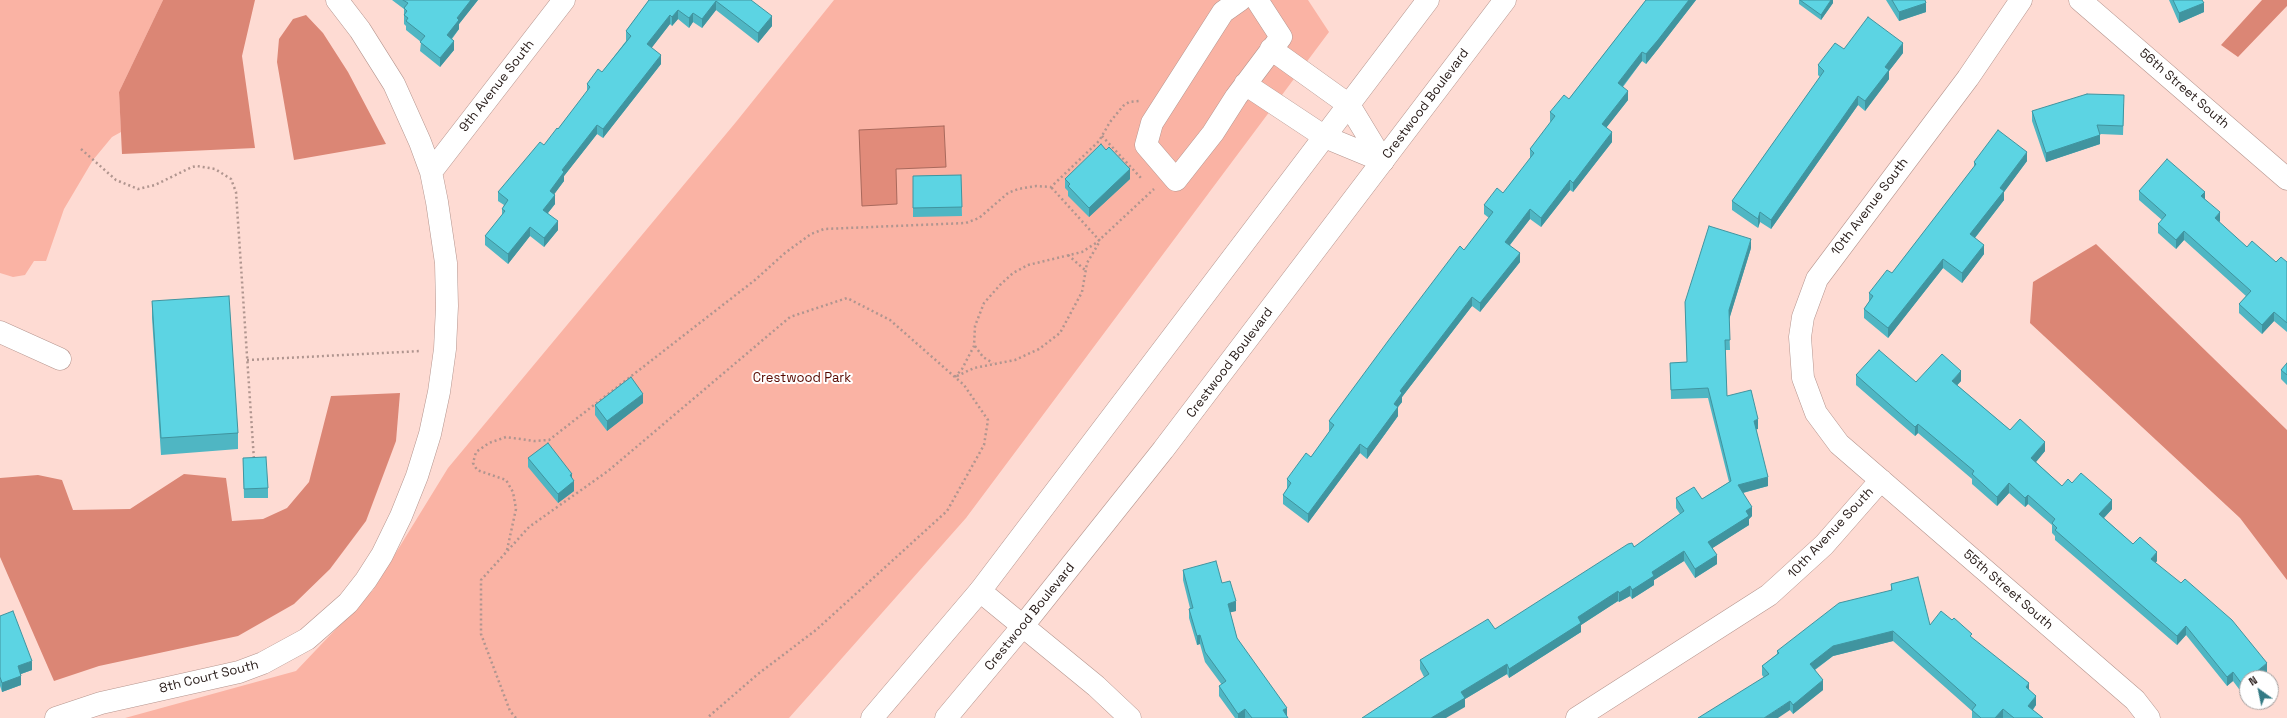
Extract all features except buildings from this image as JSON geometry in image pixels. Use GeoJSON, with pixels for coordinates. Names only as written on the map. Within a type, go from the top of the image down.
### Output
{"type":"FeatureCollection","features":[{"type":"Feature","properties":{"kind":"street","name":"9th Avenue South"},"geometry":{"type":"LineString","coordinates":[[431,172],[564,0]]}},
{"type":"Feature","properties":{"kind":"street"},"geometry":{"type":"LineString","coordinates":[[1240,0],[1223,12],[1152,123],[1146,145],[1176,180],[1213,133],[1245,84],[1281,37],[1257,0]]}},
{"type":"Feature","properties":{"kind":"street"},"geometry":{"type":"LineString","coordinates":[[872,718],[980,591],[1428,0]]}},
{"type":"Feature","properties":{"kind":"street","name":"Crestwood Boulevard"},"geometry":{"type":"LineString","coordinates":[[946,718],[1022,627],[1163,450],[1505,0]]}},
{"type":"Feature","properties":{"kind":"street","name":"10th Avenue South"},"geometry":{"type":"LineString","coordinates":[[1577,718],[1769,595],[1824,545],[1881,480],[1839,444],[1816,413],[1808,396],[1802,371],[1800,337],[1803,317],[1809,298],[1825,268],[1968,78],[2021,0]]}},
{"type":"Feature","properties":{"kind":"street","name":"56th Street South"},"geometry":{"type":"LineString","coordinates":[[2080,0],[2287,179]]}},
{"type":"Feature","properties":{"kind":"street","name":"8th Court South"},"geometry":{"type":"LineString","coordinates":[[56,718],[101,703],[239,672],[286,652],[327,624],[348,603],[366,580],[382,555],[401,516],[417,476],[430,434],[440,392],[445,349],[447,306],[446,263],[437,202],[431,172],[408,113],[394,84],[365,36],[341,1]]}},
{"type":"Feature","properties":{"kind":"street"},"geometry":{"type":"LineString","coordinates":[[1271,50],[1349,105],[1383,161]]}},
{"type":"Feature","properties":{"kind":"street"},"geometry":{"type":"LineString","coordinates":[[1245,84],[1325,137],[1383,161]]}},
{"type":"Feature","properties":{"kind":"street"},"geometry":{"type":"LineString","coordinates":[[0,332],[60,359]]}},
{"type":"Feature","properties":{"kind":"street","name":"55th Street South"},"geometry":{"type":"LineString","coordinates":[[1881,480],[2134,700],[2149,718]]}},
{"type":"Feature","properties":{"kind":"street"},"geometry":{"type":"LineString","coordinates":[[980,591],[1022,627],[1096,686],[1130,718]]}},
{"type":"Feature","properties":{"kind":"path"},"geometry":{"type":"LineString","coordinates":[[1051,187],[1102,136],[1110,122],[1128,102],[1142,100],[1159,113]]}},
{"type":"Feature","properties":{"kind":"path"},"geometry":{"type":"LineString","coordinates":[[1102,136],[1142,180]]}},
{"type":"Feature","properties":{"kind":"path"},"geometry":{"type":"LineString","coordinates":[[81,149],[116,180],[138,189],[156,185],[192,167],[198,166],[215,169],[231,179],[236,192],[254,464]]}},
{"type":"Feature","properties":{"kind":"path"},"geometry":{"type":"LineString","coordinates":[[955,377],[962,368],[974,346],[975,326],[984,303],[1000,285],[1013,273],[1028,264],[1082,252],[1100,241],[1170,173]]}},
{"type":"Feature","properties":{"kind":"path"},"geometry":{"type":"LineString","coordinates":[[1147,185],[1152,191]]}},
{"type":"Feature","properties":{"kind":"path"},"geometry":{"type":"LineString","coordinates":[[507,552],[516,509],[513,492],[506,480],[477,470],[473,464],[476,452],[489,443],[506,437],[534,441],[549,440],[755,280],[784,253],[811,234],[824,229],[966,223],[979,218],[1008,193],[1018,189],[1036,186],[1051,187],[1100,241]]}},
{"type":"Feature","properties":{"kind":"path"},"geometry":{"type":"LineString","coordinates":[[955,377],[974,368],[1015,360],[1026,356],[1039,349],[1060,333],[1082,292],[1086,270],[1100,241]]}},
{"type":"Feature","properties":{"kind":"path"},"geometry":{"type":"LineString","coordinates":[[1068,255],[1086,270]]}},
{"type":"Feature","properties":{"kind":"path"},"geometry":{"type":"LineString","coordinates":[[516,718],[510,711],[481,634],[481,580],[529,527],[608,471],[790,317],[846,298],[890,320],[964,385],[988,420],[984,444],[947,511],[816,630],[758,674],[707,718]]}},
{"type":"Feature","properties":{"kind":"path"},"geometry":{"type":"LineString","coordinates":[[974,346],[983,357],[993,364]]}},
{"type":"Feature","properties":{"kind":"path"},"geometry":{"type":"LineString","coordinates":[[247,360],[445,349]]}},
{"type":"Feature","properties":{"kind":"green space"},"geometry":{"type":"Polygon","coordinates":[[[0,0],[163,0],[119,92],[121,132],[112,137],[93,160],[64,209],[46,261],[34,261],[25,275],[13,277],[0,273],[0,0]]]}},
{"type":"Feature","properties":{"kind":"green space","name":"Crestwood Park"},"geometry":{"type":"Polygon","coordinates":[[[834,0],[1308,0],[1329,32],[966,518],[789,718],[125,718],[296,671],[373,590],[448,468],[736,122],[834,0]]]}},
{"type":"Feature","properties":{"kind":"shaded area"},"geometry":{"type":"Polygon","coordinates":[[[163,0],[255,0],[242,56],[255,148],[122,154],[119,92],[163,0]]]}},
{"type":"Feature","properties":{"kind":"shaded area"},"geometry":{"type":"Polygon","coordinates":[[[2262,0],[2287,0],[2287,6],[2238,57],[2221,45],[2262,0]]]}},
{"type":"Feature","properties":{"kind":"shaded area"},"geometry":{"type":"Polygon","coordinates":[[[306,15],[323,33],[348,72],[386,144],[294,160],[277,62],[279,39],[293,19],[306,15]]]}},
{"type":"Feature","properties":{"kind":"shaded area"},"geometry":{"type":"Polygon","coordinates":[[[944,126],[946,167],[896,169],[897,204],[862,206],[859,130],[944,126]]]}},
{"type":"Feature","properties":{"kind":"shaded area"},"geometry":{"type":"Polygon","coordinates":[[[2096,244],[2287,430],[2287,580],[2240,518],[2030,323],[2033,282],[2096,244]]]}},
{"type":"Feature","properties":{"kind":"shaded area"},"geometry":{"type":"Polygon","coordinates":[[[400,393],[396,441],[366,521],[330,569],[294,604],[238,636],[99,666],[54,681],[0,557],[0,478],[38,475],[62,480],[73,510],[130,509],[184,474],[226,478],[232,521],[263,519],[287,508],[309,482],[331,396],[400,393]]]}}]}
